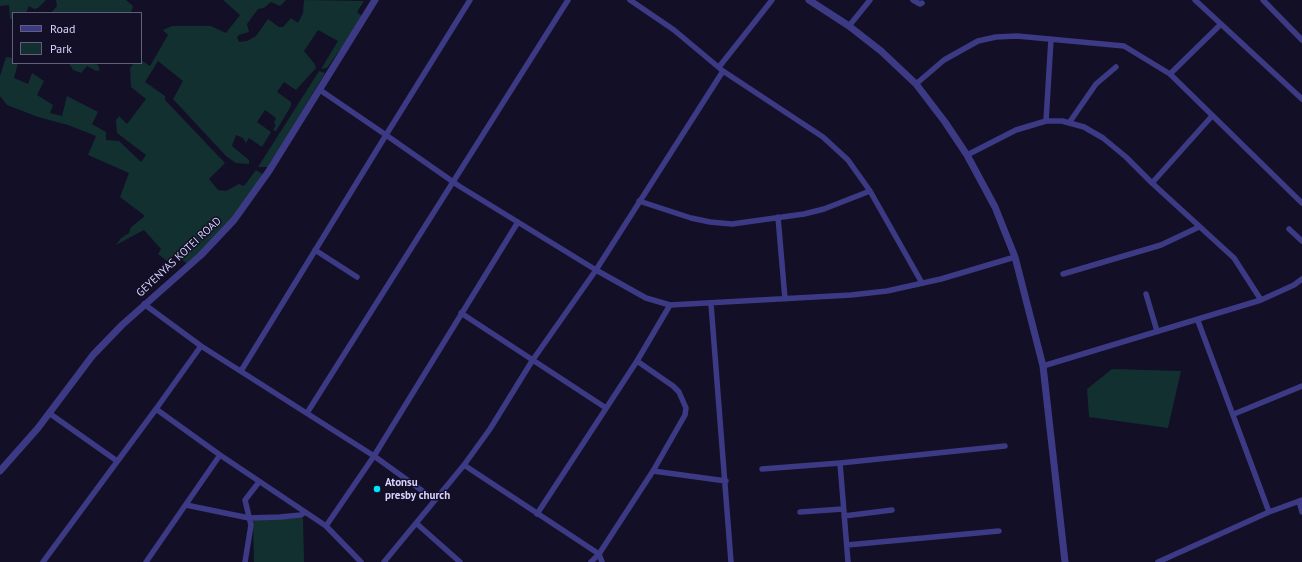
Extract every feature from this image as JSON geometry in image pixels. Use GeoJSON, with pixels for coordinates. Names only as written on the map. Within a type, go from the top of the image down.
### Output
{"type":"FeatureCollection","features":[{"type":"Feature","properties":{"kind":"street","name":"GEYENYAS KOTEI ROAD"},"geometry":{"type":"LineString","coordinates":[[0,471],[33,434],[93,355],[144,304],[201,255],[234,220],[269,171],[375,0]]}},
{"type":"Feature","properties":{"kind":"street"},"geometry":{"type":"LineString","coordinates":[[241,371],[470,0]]}},
{"type":"Feature","properties":{"kind":"street"},"geometry":{"type":"LineString","coordinates":[[307,413],[568,0]]}},
{"type":"Feature","properties":{"kind":"street"},"geometry":{"type":"LineString","coordinates":[[630,0],[674,30],[721,69],[834,146],[848,160],[870,191],[922,284]]}},
{"type":"Feature","properties":{"kind":"street"},"geometry":{"type":"LineString","coordinates":[[384,562],[464,465],[490,429],[532,361],[596,270],[721,69],[772,0]]}},
{"type":"Feature","properties":{"kind":"street"},"geometry":{"type":"LineString","coordinates":[[809,0],[849,26],[881,51],[916,84],[945,122],[967,155],[995,206],[1015,257],[1043,366],[1065,562]]}},
{"type":"Feature","properties":{"kind":"street"},"geometry":{"type":"LineString","coordinates":[[849,26],[870,0]]}},
{"type":"Feature","properties":{"kind":"street"},"geometry":{"type":"LineString","coordinates":[[913,0],[920,4],[922,3]]}},
{"type":"Feature","properties":{"kind":"street"},"geometry":{"type":"LineString","coordinates":[[1195,0],[1302,99]]}},
{"type":"Feature","properties":{"kind":"street"},"geometry":{"type":"LineString","coordinates":[[1263,0],[1302,40]]}},
{"type":"Feature","properties":{"kind":"street"},"geometry":{"type":"LineString","coordinates":[[1170,74],[1221,24]]}},
{"type":"Feature","properties":{"kind":"street"},"geometry":{"type":"LineString","coordinates":[[916,84],[944,60],[978,41],[996,36],[1017,36],[1124,46],[1170,74],[1302,203]]}},
{"type":"Feature","properties":{"kind":"street"},"geometry":{"type":"LineString","coordinates":[[1046,120],[1051,39]]}},
{"type":"Feature","properties":{"kind":"street"},"geometry":{"type":"LineString","coordinates":[[1069,122],[1096,84],[1116,67]]}},
{"type":"Feature","properties":{"kind":"street"},"geometry":{"type":"LineString","coordinates":[[320,90],[454,182],[596,270],[646,298],[670,305],[711,304],[887,291],[922,284],[1015,257]]}},
{"type":"Feature","properties":{"kind":"street"},"geometry":{"type":"LineString","coordinates":[[1152,183],[1212,116]]}},
{"type":"Feature","properties":{"kind":"street"},"geometry":{"type":"LineString","coordinates":[[967,155],[1016,130],[1046,120],[1069,122],[1084,126],[1103,138],[1126,157],[1199,227],[1234,258],[1262,300]]}},
{"type":"Feature","properties":{"kind":"street"},"geometry":{"type":"LineString","coordinates":[[639,201],[710,222],[732,224],[824,209],[870,191]]}},
{"type":"Feature","properties":{"kind":"street"},"geometry":{"type":"LineString","coordinates":[[778,217],[786,299]]}},
{"type":"Feature","properties":{"kind":"street"},"geometry":{"type":"LineString","coordinates":[[326,526],[374,456],[460,313],[518,222]]}},
{"type":"Feature","properties":{"kind":"street"},"geometry":{"type":"LineString","coordinates":[[1063,274],[1161,245],[1199,227]]}},
{"type":"Feature","properties":{"kind":"street"},"geometry":{"type":"LineString","coordinates":[[1288,229],[1302,240]]}},
{"type":"Feature","properties":{"kind":"street"},"geometry":{"type":"LineString","coordinates":[[315,250],[357,277]]}},
{"type":"Feature","properties":{"kind":"street"},"geometry":{"type":"LineString","coordinates":[[1043,366],[1157,331],[1198,321],[1262,300],[1294,285],[1302,279]]}},
{"type":"Feature","properties":{"kind":"street"},"geometry":{"type":"LineString","coordinates":[[1146,294],[1157,331]]}},
{"type":"Feature","properties":{"kind":"street"},"geometry":{"type":"LineString","coordinates":[[144,304],[201,346],[374,456],[435,500]]}},
{"type":"Feature","properties":{"kind":"street"},"geometry":{"type":"LineString","coordinates":[[711,304],[726,481],[731,562]]}},
{"type":"Feature","properties":{"kind":"street"},"geometry":{"type":"LineString","coordinates":[[537,514],[637,361],[670,305]]}},
{"type":"Feature","properties":{"kind":"street"},"geometry":{"type":"LineString","coordinates":[[460,313],[606,408]]}},
{"type":"Feature","properties":{"kind":"street"},"geometry":{"type":"LineString","coordinates":[[1198,321],[1234,414],[1269,512]]}},
{"type":"Feature","properties":{"kind":"street"},"geometry":{"type":"LineString","coordinates":[[43,562],[201,346]]}},
{"type":"Feature","properties":{"kind":"street"},"geometry":{"type":"LineString","coordinates":[[591,562],[599,554],[653,472],[685,415],[686,408],[683,399],[673,386],[637,361]]}},
{"type":"Feature","properties":{"kind":"street"},"geometry":{"type":"LineString","coordinates":[[1234,414],[1302,386]]}},
{"type":"Feature","properties":{"kind":"street"},"geometry":{"type":"LineString","coordinates":[[156,409],[259,482],[326,526],[361,562]]}},
{"type":"Feature","properties":{"kind":"street"},"geometry":{"type":"LineString","coordinates":[[49,413],[117,461]]}},
{"type":"Feature","properties":{"kind":"street"},"geometry":{"type":"LineString","coordinates":[[762,469],[840,463],[1006,446]]}},
{"type":"Feature","properties":{"kind":"street"},"geometry":{"type":"LineString","coordinates":[[146,562],[220,455]]}},
{"type":"Feature","properties":{"kind":"street"},"geometry":{"type":"LineString","coordinates":[[840,463],[848,562]]}},
{"type":"Feature","properties":{"kind":"street"},"geometry":{"type":"LineString","coordinates":[[464,465],[599,554],[602,562]]}},
{"type":"Feature","properties":{"kind":"street"},"geometry":{"type":"LineString","coordinates":[[653,472],[726,481]]}},
{"type":"Feature","properties":{"kind":"street"},"geometry":{"type":"LineString","coordinates":[[245,562],[250,532],[245,500],[259,482]]}},
{"type":"Feature","properties":{"kind":"street"},"geometry":{"type":"LineString","coordinates":[[1158,562],[1269,512],[1300,501],[1302,512]]}},
{"type":"Feature","properties":{"kind":"street"},"geometry":{"type":"LineString","coordinates":[[186,505],[249,518],[280,517],[305,512]]}},
{"type":"Feature","properties":{"kind":"street"},"geometry":{"type":"LineString","coordinates":[[800,512],[843,509]]}},
{"type":"Feature","properties":{"kind":"street"},"geometry":{"type":"LineString","coordinates":[[844,516],[892,510]]}},
{"type":"Feature","properties":{"kind":"street"},"geometry":{"type":"LineString","coordinates":[[416,524],[460,562]]}},
{"type":"Feature","properties":{"kind":"street"},"geometry":{"type":"LineString","coordinates":[[847,545],[999,531]]}},
{"type":"Feature","properties":{"kind":"green space"},"geometry":{"type":"Polygon","coordinates":[[[0,0],[46,0],[38,8],[34,9],[29,6],[26,12],[12,12],[12,19],[10,19],[9,5],[0,6],[0,0]]]}},
{"type":"Feature","properties":{"kind":"green space"},"geometry":{"type":"Polygon","coordinates":[[[56,0],[126,0],[133,6],[131,12],[52,12],[57,6],[56,0]]]}},
{"type":"Feature","properties":{"kind":"green space"},"geometry":{"type":"Polygon","coordinates":[[[223,0],[286,0],[280,6],[271,2],[264,8],[258,9],[247,24],[249,32],[237,37],[239,42],[247,41],[256,36],[268,19],[279,27],[283,27],[291,18],[298,23],[303,13],[304,0],[364,1],[357,12],[363,17],[327,68],[321,69],[338,41],[318,30],[304,51],[314,63],[316,68],[296,90],[284,82],[277,92],[291,102],[291,106],[276,131],[273,130],[276,125],[274,123],[276,118],[265,110],[257,122],[271,132],[262,147],[249,138],[246,143],[243,138],[236,135],[232,146],[249,160],[249,164],[236,163],[226,156],[173,99],[183,81],[158,61],[145,82],[165,96],[165,100],[225,163],[209,179],[218,190],[226,191],[239,184],[244,186],[256,170],[264,175],[244,204],[209,244],[187,264],[176,254],[167,261],[158,254],[161,249],[144,230],[116,245],[121,238],[129,233],[131,227],[145,216],[120,197],[129,173],[88,155],[96,136],[7,105],[0,96],[0,76],[6,57],[12,58],[12,64],[18,64],[14,78],[28,84],[32,73],[44,81],[37,95],[53,105],[50,113],[62,116],[67,96],[98,112],[92,124],[106,132],[106,140],[119,141],[141,162],[146,155],[117,133],[116,120],[119,116],[127,124],[146,99],[131,87],[130,68],[133,64],[142,64],[142,61],[150,66],[168,35],[163,30],[172,26],[211,26],[226,33],[240,15],[223,0]]]}},
{"type":"Feature","properties":{"kind":"green space"},"geometry":{"type":"Polygon","coordinates":[[[70,64],[96,64],[98,65],[100,70],[96,71],[87,66],[81,73],[73,70],[70,64]]]}},
{"type":"Feature","properties":{"kind":"green space"},"geometry":{"type":"Polygon","coordinates":[[[319,71],[325,73],[268,167],[258,167],[319,71]]]}},
{"type":"Feature","properties":{"kind":"green space"},"geometry":{"type":"Polygon","coordinates":[[[1112,369],[1181,371],[1168,428],[1089,417],[1087,389],[1112,369]]]}},
{"type":"Feature","properties":{"kind":"green space"},"geometry":{"type":"Polygon","coordinates":[[[303,518],[304,562],[254,562],[253,520],[303,518]]]}},
{"type":"Feature","properties":{"kind":"place","name":"Atonsu presby church"},"geometry":{"type":"Point","coordinates":[377,489]}}]}
